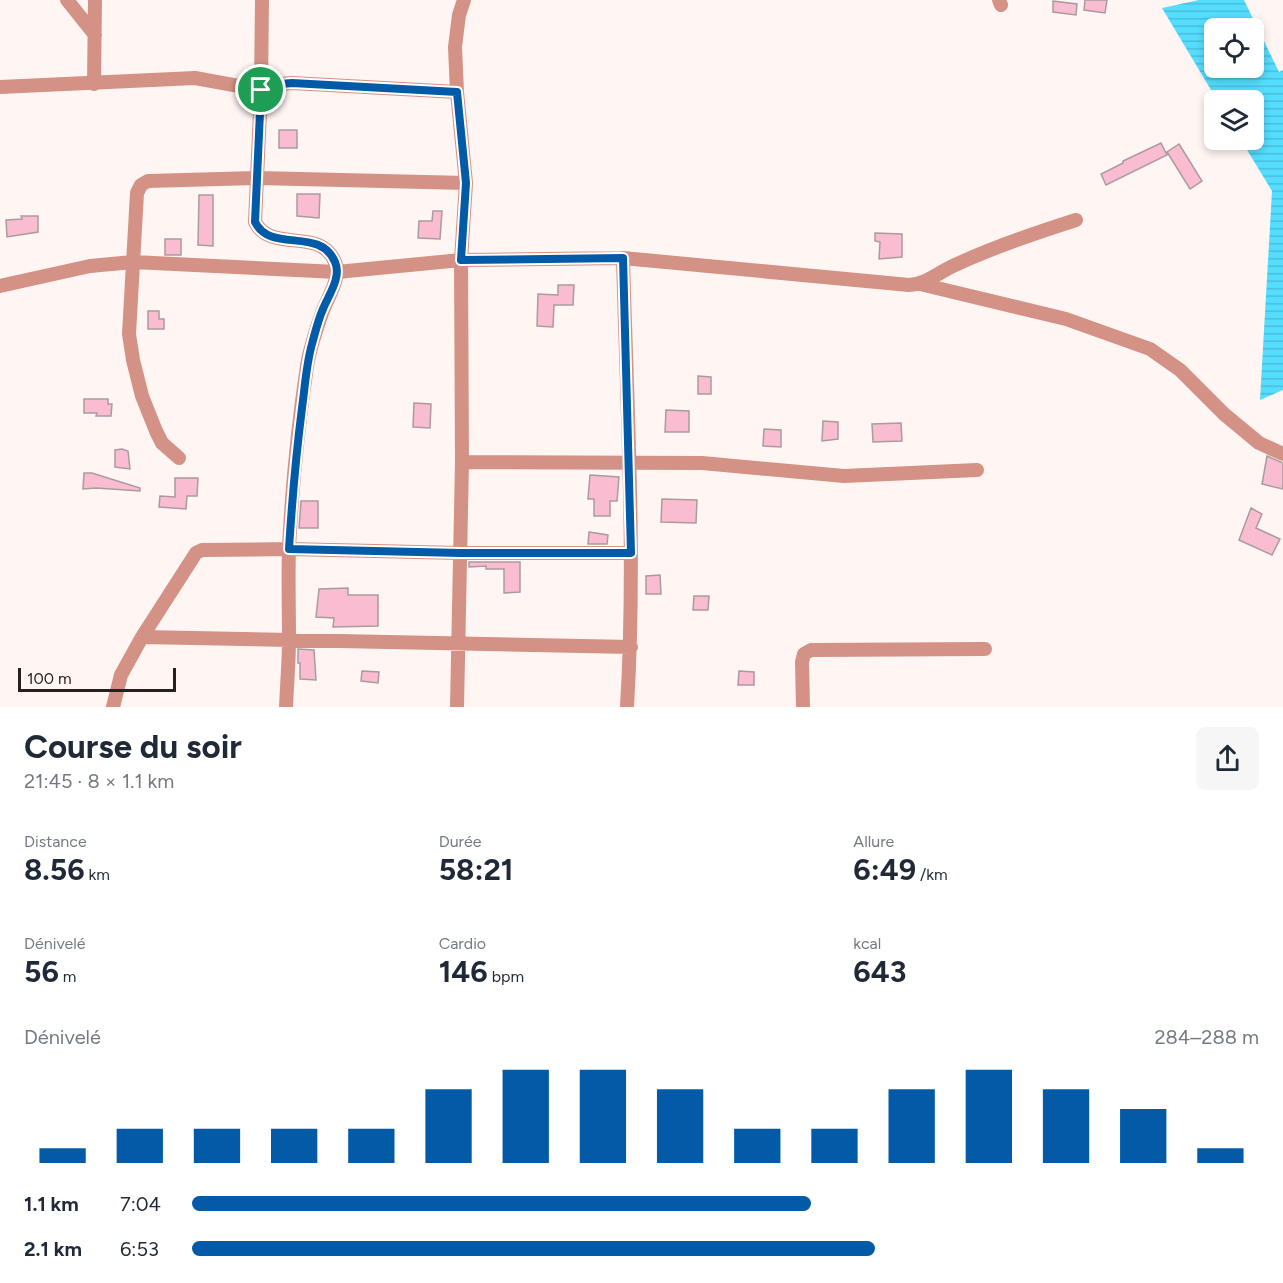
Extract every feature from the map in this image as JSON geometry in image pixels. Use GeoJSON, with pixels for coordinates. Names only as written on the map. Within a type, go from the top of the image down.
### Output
{"type":"FeatureCollection","features":[{"type":"Feature","properties":{"kind":"street"},"geometry":{"type":"LineString","coordinates":[[67,0],[94,35]]}},
{"type":"Feature","properties":{"kind":"street"},"geometry":{"type":"LineString","coordinates":[[94,84],[95,0]]}},
{"type":"Feature","properties":{"kind":"street"},"geometry":{"type":"LineString","coordinates":[[262,0],[261,90],[255,222],[260,232],[273,238],[315,242],[328,251],[336,263],[337,272],[332,292],[322,310],[311,345],[294,465],[289,549],[286,707]]}},
{"type":"Feature","properties":{"kind":"street"},"geometry":{"type":"LineString","coordinates":[[457,707],[462,462],[461,260],[466,183],[455,47],[459,15],[464,0]]}},
{"type":"Feature","properties":{"kind":"street"},"geometry":{"type":"LineString","coordinates":[[0,87],[195,78],[261,90],[270,85],[292,83],[457,92]]}},
{"type":"Feature","properties":{"kind":"street"},"geometry":{"type":"LineString","coordinates":[[179,458],[162,443],[156,431],[142,396],[129,334],[137,194],[141,185],[148,181],[258,178],[466,183]]}},
{"type":"Feature","properties":{"kind":"street"},"geometry":{"type":"LineString","coordinates":[[920,284],[954,266],[1015,240],[1076,220]]}},
{"type":"Feature","properties":{"kind":"street"},"geometry":{"type":"LineString","coordinates":[[0,286],[90,266],[133,262],[337,272],[461,260],[623,258],[909,285],[920,284],[1066,319],[1150,349],[1180,370],[1224,414],[1259,443],[1283,454]]}},
{"type":"Feature","properties":{"kind":"street"},"geometry":{"type":"LineString","coordinates":[[623,258],[631,553],[631,647],[627,707]]}},
{"type":"Feature","properties":{"kind":"street"},"geometry":{"type":"LineString","coordinates":[[462,462],[702,463],[844,476],[977,470]]}},
{"type":"Feature","properties":{"kind":"street"},"geometry":{"type":"LineString","coordinates":[[113,707],[121,675],[142,637],[196,553],[210,549],[289,549],[460,553],[631,553]]}},
{"type":"Feature","properties":{"kind":"street"},"geometry":{"type":"LineString","coordinates":[[142,637],[631,647]]}},
{"type":"Feature","properties":{"kind":"street"},"geometry":{"type":"LineString","coordinates":[[803,707],[802,662],[804,654],[810,650],[985,650]]}},
{"type":"Feature","properties":{"kind":"water"},"geometry":{"type":"Polygon","coordinates":[[[1199,0],[1244,0],[1253,18],[1204,18],[1204,78],[1264,78],[1264,41],[1279,72],[1283,70],[1283,390],[1260,400],[1272,191],[1247,150],[1264,150],[1264,90],[1211,90],[1162,8],[1199,0]]]}},
{"type":"Feature","properties":{"kind":"building"},"geometry":{"type":"Polygon","coordinates":[[[1085,0],[1107,0],[1105,13],[1084,10],[1085,0]]]}},
{"type":"Feature","properties":{"kind":"building"},"geometry":{"type":"Polygon","coordinates":[[[1053,1],[1077,4],[1076,15],[1053,12],[1053,1]]]}},
{"type":"Feature","properties":{"kind":"building"},"geometry":{"type":"Polygon","coordinates":[[[279,130],[297,130],[297,148],[279,148],[279,130]]]}},
{"type":"Feature","properties":{"kind":"building"},"geometry":{"type":"Polygon","coordinates":[[[1161,143],[1167,155],[1106,185],[1101,174],[1161,143]]]}},
{"type":"Feature","properties":{"kind":"building"},"geometry":{"type":"Polygon","coordinates":[[[1179,144],[1202,181],[1190,189],[1167,152],[1179,144]]]}},
{"type":"Feature","properties":{"kind":"building"},"geometry":{"type":"Polygon","coordinates":[[[297,194],[320,194],[319,218],[297,216],[297,194]]]}},
{"type":"Feature","properties":{"kind":"building"},"geometry":{"type":"Polygon","coordinates":[[[199,195],[213,195],[213,246],[198,245],[199,195]]]}},
{"type":"Feature","properties":{"kind":"building"},"geometry":{"type":"Polygon","coordinates":[[[433,211],[442,211],[440,239],[418,238],[419,221],[432,221],[433,211]]]}},
{"type":"Feature","properties":{"kind":"building"},"geometry":{"type":"Polygon","coordinates":[[[21,216],[38,216],[38,232],[7,237],[6,220],[22,219],[21,216]]]}},
{"type":"Feature","properties":{"kind":"building"},"geometry":{"type":"Polygon","coordinates":[[[875,233],[902,234],[902,257],[879,259],[880,242],[875,241],[875,233]]]}},
{"type":"Feature","properties":{"kind":"building"},"geometry":{"type":"Polygon","coordinates":[[[165,239],[181,239],[181,255],[165,255],[165,239]]]}},
{"type":"Feature","properties":{"kind":"building"},"geometry":{"type":"Polygon","coordinates":[[[558,285],[574,285],[573,305],[554,305],[553,327],[537,326],[538,294],[558,295],[558,285]]]}},
{"type":"Feature","properties":{"kind":"building"},"geometry":{"type":"Polygon","coordinates":[[[148,311],[159,311],[159,319],[164,319],[164,329],[148,329],[148,311]]]}},
{"type":"Feature","properties":{"kind":"building"},"geometry":{"type":"Polygon","coordinates":[[[698,376],[711,377],[711,394],[698,394],[698,376]]]}},
{"type":"Feature","properties":{"kind":"building"},"geometry":{"type":"Polygon","coordinates":[[[84,399],[108,399],[108,404],[112,404],[111,416],[84,413],[84,399]]]}},
{"type":"Feature","properties":{"kind":"building"},"geometry":{"type":"Polygon","coordinates":[[[414,403],[431,404],[430,428],[413,427],[414,403]]]}},
{"type":"Feature","properties":{"kind":"building"},"geometry":{"type":"Polygon","coordinates":[[[666,410],[689,411],[689,432],[665,432],[666,410]]]}},
{"type":"Feature","properties":{"kind":"building"},"geometry":{"type":"Polygon","coordinates":[[[823,421],[838,422],[838,439],[822,441],[823,421]]]}},
{"type":"Feature","properties":{"kind":"building"},"geometry":{"type":"Polygon","coordinates":[[[901,423],[902,441],[873,442],[872,424],[901,423]]]}},
{"type":"Feature","properties":{"kind":"building"},"geometry":{"type":"Polygon","coordinates":[[[764,429],[781,430],[781,447],[763,446],[764,429]]]}},
{"type":"Feature","properties":{"kind":"building"},"geometry":{"type":"Polygon","coordinates":[[[115,450],[128,451],[130,469],[115,467],[115,450]]]}},
{"type":"Feature","properties":{"kind":"building"},"geometry":{"type":"Polygon","coordinates":[[[1267,456],[1283,463],[1283,489],[1262,484],[1267,456]]]}},
{"type":"Feature","properties":{"kind":"building"},"geometry":{"type":"Polygon","coordinates":[[[84,473],[92,473],[140,488],[140,491],[83,489],[84,473]]]}},
{"type":"Feature","properties":{"kind":"building"},"geometry":{"type":"Polygon","coordinates":[[[590,475],[619,477],[617,501],[610,501],[610,516],[594,516],[594,499],[588,499],[590,475]]]}},
{"type":"Feature","properties":{"kind":"building"},"geometry":{"type":"Polygon","coordinates":[[[175,478],[198,478],[197,496],[187,496],[186,509],[159,507],[160,496],[175,497],[175,478]]]}},
{"type":"Feature","properties":{"kind":"building"},"geometry":{"type":"Polygon","coordinates":[[[662,499],[697,500],[696,523],[661,522],[662,499]]]}},
{"type":"Feature","properties":{"kind":"building"},"geometry":{"type":"Polygon","coordinates":[[[301,501],[318,501],[318,528],[299,528],[301,501]]]}},
{"type":"Feature","properties":{"kind":"building"},"geometry":{"type":"Polygon","coordinates":[[[1251,508],[1262,514],[1256,528],[1280,539],[1272,555],[1239,540],[1251,508]]]}},
{"type":"Feature","properties":{"kind":"building"},"geometry":{"type":"Polygon","coordinates":[[[589,532],[608,535],[607,544],[588,544],[589,532]]]}},
{"type":"Feature","properties":{"kind":"building"},"geometry":{"type":"Polygon","coordinates":[[[469,562],[520,562],[520,592],[504,593],[504,569],[486,569],[486,566],[469,567],[469,562]]]}},
{"type":"Feature","properties":{"kind":"building"},"geometry":{"type":"Polygon","coordinates":[[[660,575],[661,594],[646,594],[646,576],[660,575]]]}},
{"type":"Feature","properties":{"kind":"building"},"geometry":{"type":"Polygon","coordinates":[[[348,588],[348,595],[378,595],[378,626],[333,627],[334,618],[316,617],[319,589],[348,588]]]}},
{"type":"Feature","properties":{"kind":"building"},"geometry":{"type":"Polygon","coordinates":[[[694,596],[709,596],[708,610],[693,610],[694,596]]]}},
{"type":"Feature","properties":{"kind":"building"},"geometry":{"type":"Polygon","coordinates":[[[298,649],[314,650],[316,680],[300,679],[298,649]]]}},
{"type":"Feature","properties":{"kind":"building"},"geometry":{"type":"Polygon","coordinates":[[[362,671],[379,672],[378,683],[361,681],[362,671]]]}},
{"type":"Feature","properties":{"kind":"building"},"geometry":{"type":"Polygon","coordinates":[[[739,671],[754,672],[754,685],[738,685],[739,671]]]}},
{"type":"Feature","properties":{"kind":"route"},"geometry":{"type":"LineString","coordinates":[[292,83],[457,92],[466,183],[461,260],[623,258],[631,553],[460,553],[289,549],[294,465],[307,366],[322,310],[332,292],[337,272],[336,263],[328,251],[315,242],[273,238],[260,232],[255,222],[261,90],[270,85],[292,83]]}}]}
